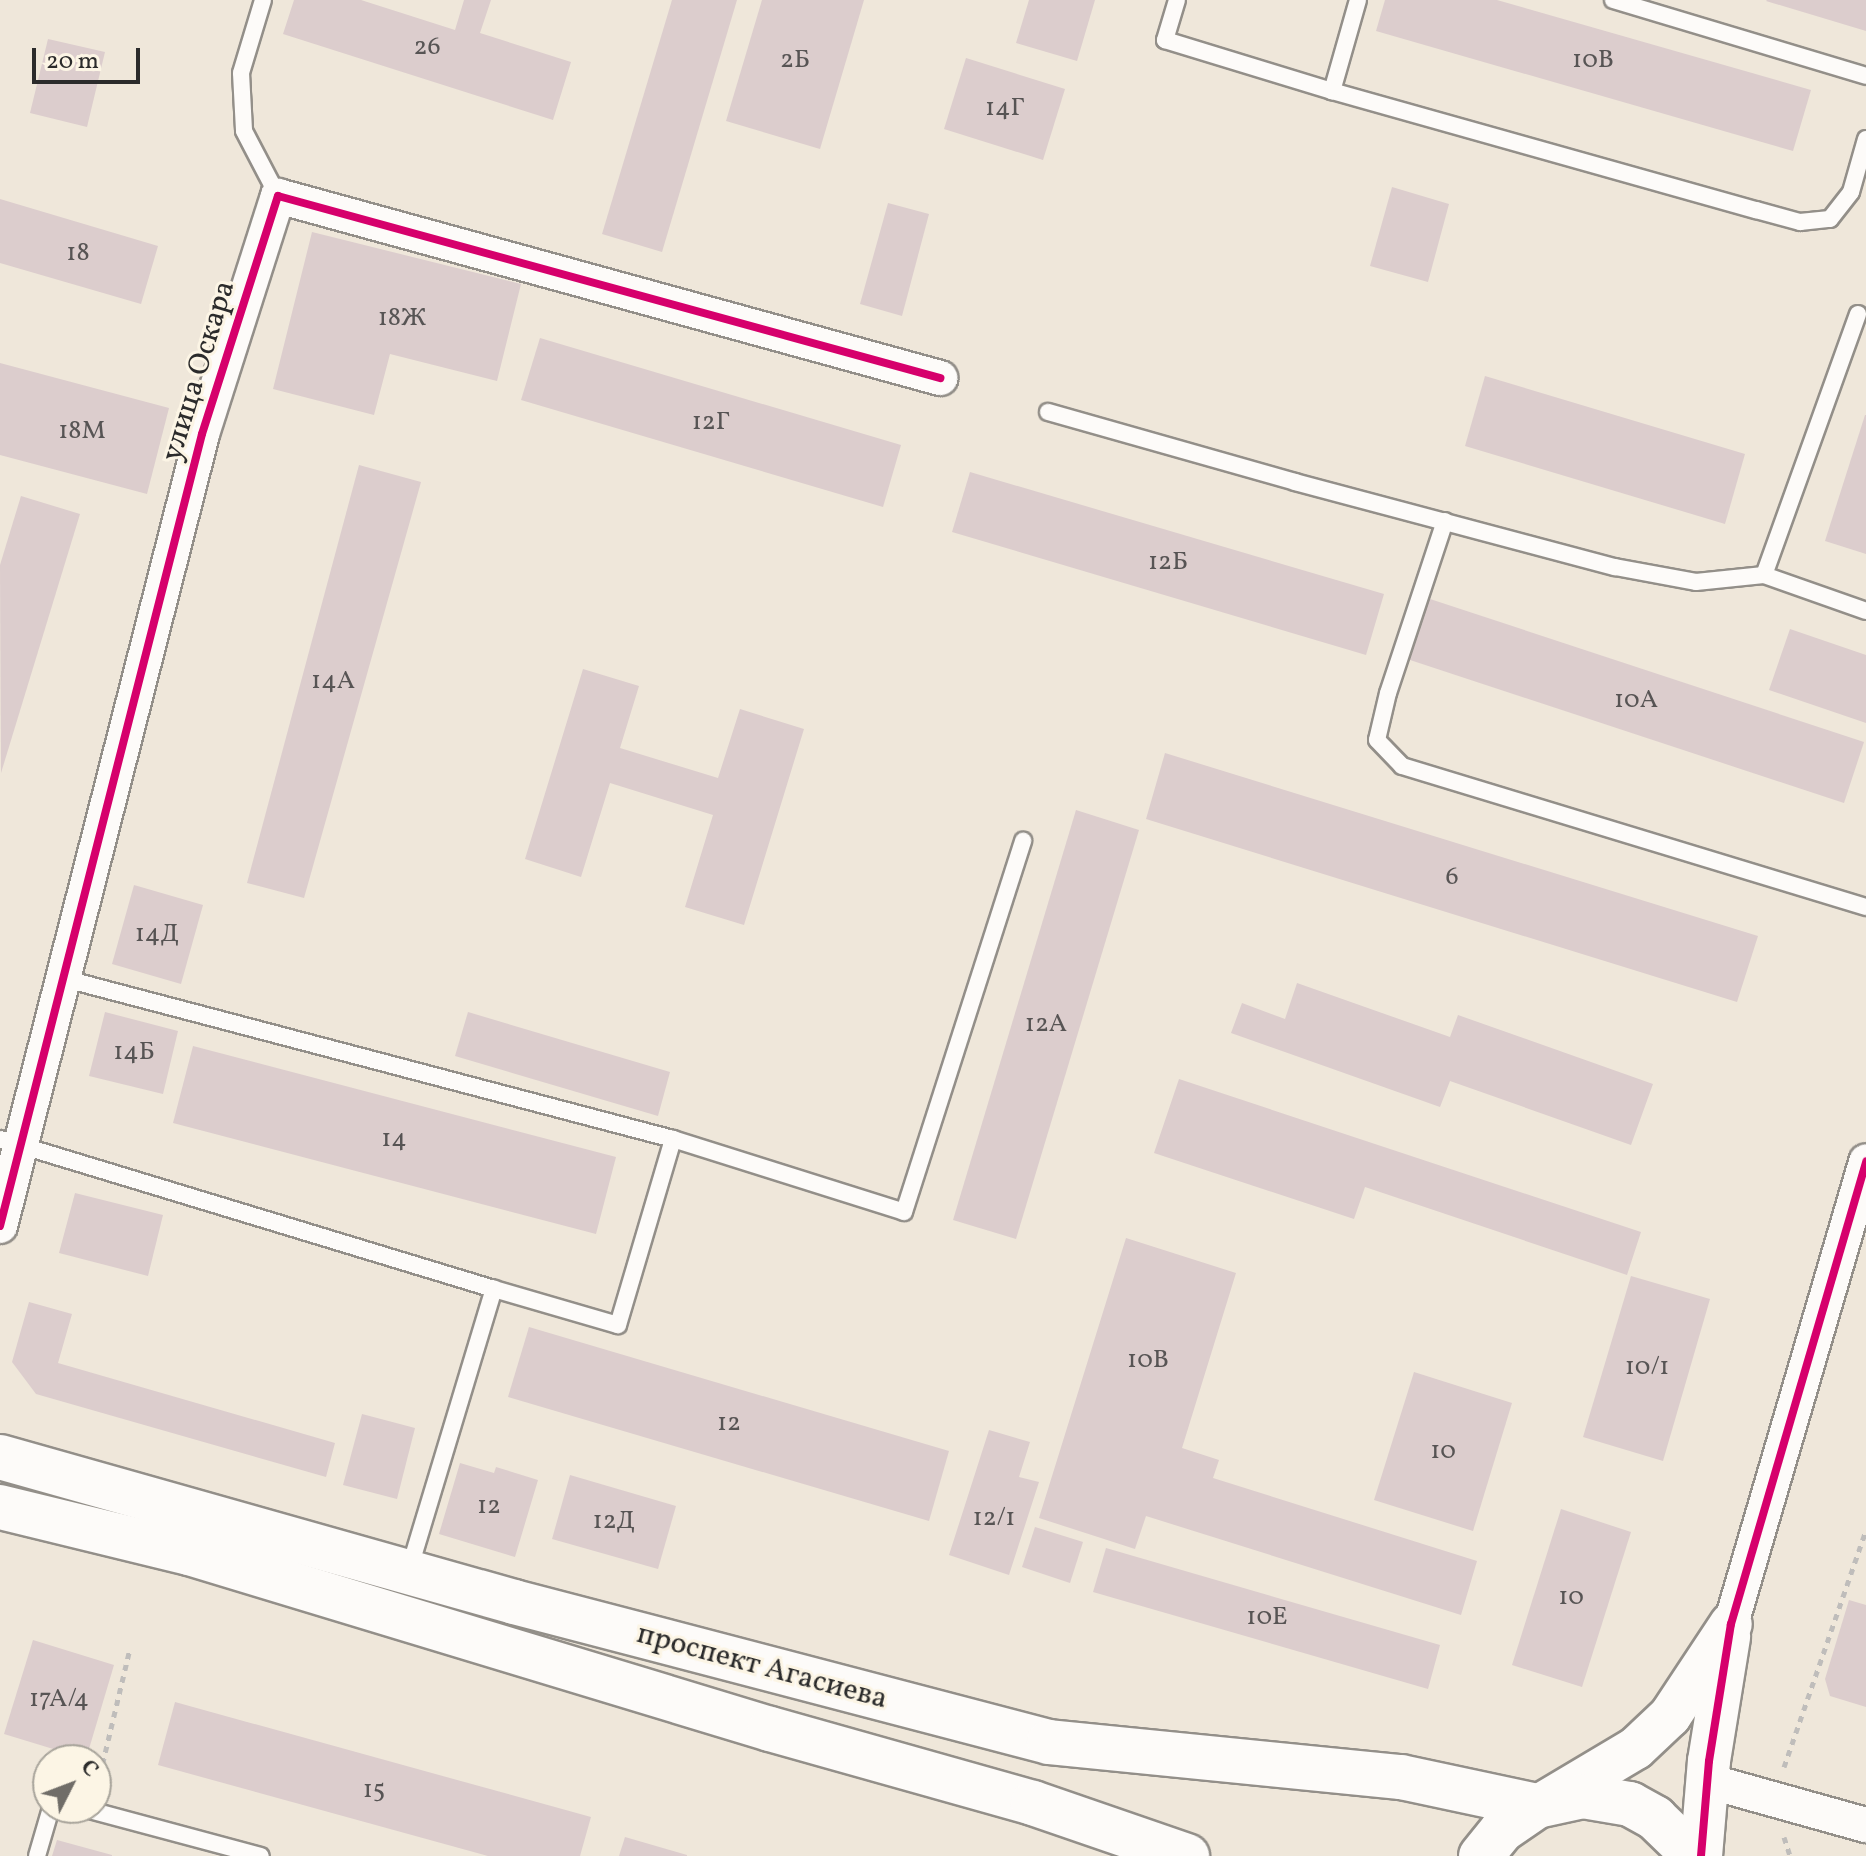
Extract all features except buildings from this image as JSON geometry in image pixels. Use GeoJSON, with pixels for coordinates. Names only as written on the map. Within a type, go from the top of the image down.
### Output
{"type":"FeatureCollection","features":[{"type":"Feature","properties":{"kind":"main road","name":"проспект Агасиева"},"geometry":{"type":"LineString","coordinates":[[4,1453],[409,1571],[1049,1742],[1401,1777],[1537,1806]]}},
{"type":"Feature","properties":{"kind":"main road","name":"проспект Агасиева"},"geometry":{"type":"LineString","coordinates":[[0,1507],[189,1553],[770,1729],[1033,1803],[1187,1856]]}},
{"type":"Feature","properties":{"kind":"main road"},"geometry":{"type":"LineString","coordinates":[[1481,1856],[1502,1830],[1537,1806],[1583,1796],[1630,1804],[1655,1818],[1687,1849],[1689,1856]]}},
{"type":"Feature","properties":{"kind":"street"},"geometry":{"type":"LineString","coordinates":[[278,196],[940,378]]}},
{"type":"Feature","properties":{"kind":"street","name":"улица Оскара"},"geometry":{"type":"LineString","coordinates":[[0,1226],[9,1142],[62,978],[202,434],[278,196]]}},
{"type":"Feature","properties":{"kind":"street"},"geometry":{"type":"LineString","coordinates":[[1701,1856],[1708,1781],[1731,1624],[1866,1161]]}},
{"type":"Feature","properties":{"kind":"street"},"geometry":{"type":"LineString","coordinates":[[1537,1806],[1636,1748],[1670,1716],[1731,1624]]}},
{"type":"Feature","properties":{"kind":"street"},"geometry":{"type":"LineString","coordinates":[[1708,1781],[1866,1825]]}},
{"type":"Feature","properties":{"kind":"lane"},"geometry":{"type":"LineString","coordinates":[[263,0],[241,73],[244,131],[278,196]]}},
{"type":"Feature","properties":{"kind":"lane"},"geometry":{"type":"LineString","coordinates":[[1177,0],[1165,40],[1332,91],[1800,222],[1830,219],[1851,192],[1866,139]]}},
{"type":"Feature","properties":{"kind":"lane"},"geometry":{"type":"LineString","coordinates":[[1332,91],[1358,0]]}},
{"type":"Feature","properties":{"kind":"lane"},"geometry":{"type":"LineString","coordinates":[[1613,0],[1866,76]]}},
{"type":"Feature","properties":{"kind":"lane"},"geometry":{"type":"LineString","coordinates":[[1764,575],[1858,314]]}},
{"type":"Feature","properties":{"kind":"lane"},"geometry":{"type":"LineString","coordinates":[[1048,412],[1615,567],[1696,582],[1764,575],[1866,611]]}},
{"type":"Feature","properties":{"kind":"lane"},"geometry":{"type":"LineString","coordinates":[[1445,521],[1388,693],[1377,740],[1402,766],[1866,907]]}},
{"type":"Feature","properties":{"kind":"lane"},"geometry":{"type":"LineString","coordinates":[[62,978],[673,1139],[904,1212],[1023,841]]}},
{"type":"Feature","properties":{"kind":"lane"},"geometry":{"type":"LineString","coordinates":[[9,1142],[618,1325],[673,1139]]}},
{"type":"Feature","properties":{"kind":"lane"},"geometry":{"type":"LineString","coordinates":[[409,1571],[494,1289]]}},
{"type":"Feature","properties":{"kind":"lane"},"geometry":{"type":"LineString","coordinates":[[112,1816],[261,1856]]}},
{"type":"Feature","properties":{"kind":"lane"},"geometry":{"type":"LineString","coordinates":[[37,1856],[46,1824]]}},
{"type":"Feature","properties":{"kind":"path"},"geometry":{"type":"LineString","coordinates":[[1790,1856],[1773,1799],[1866,1530]]}},
{"type":"Feature","properties":{"kind":"path"},"geometry":{"type":"LineString","coordinates":[[107,1744],[130,1648]]}},
{"type":"Feature","properties":{"kind":"cycle path"},"geometry":{"type":"LineString","coordinates":[[0,1226],[202,434],[278,196],[940,378]]}},
{"type":"Feature","properties":{"kind":"cycle path"},"geometry":{"type":"LineString","coordinates":[[1701,1856],[1709,1761],[1731,1624],[1866,1161]]}}]}
